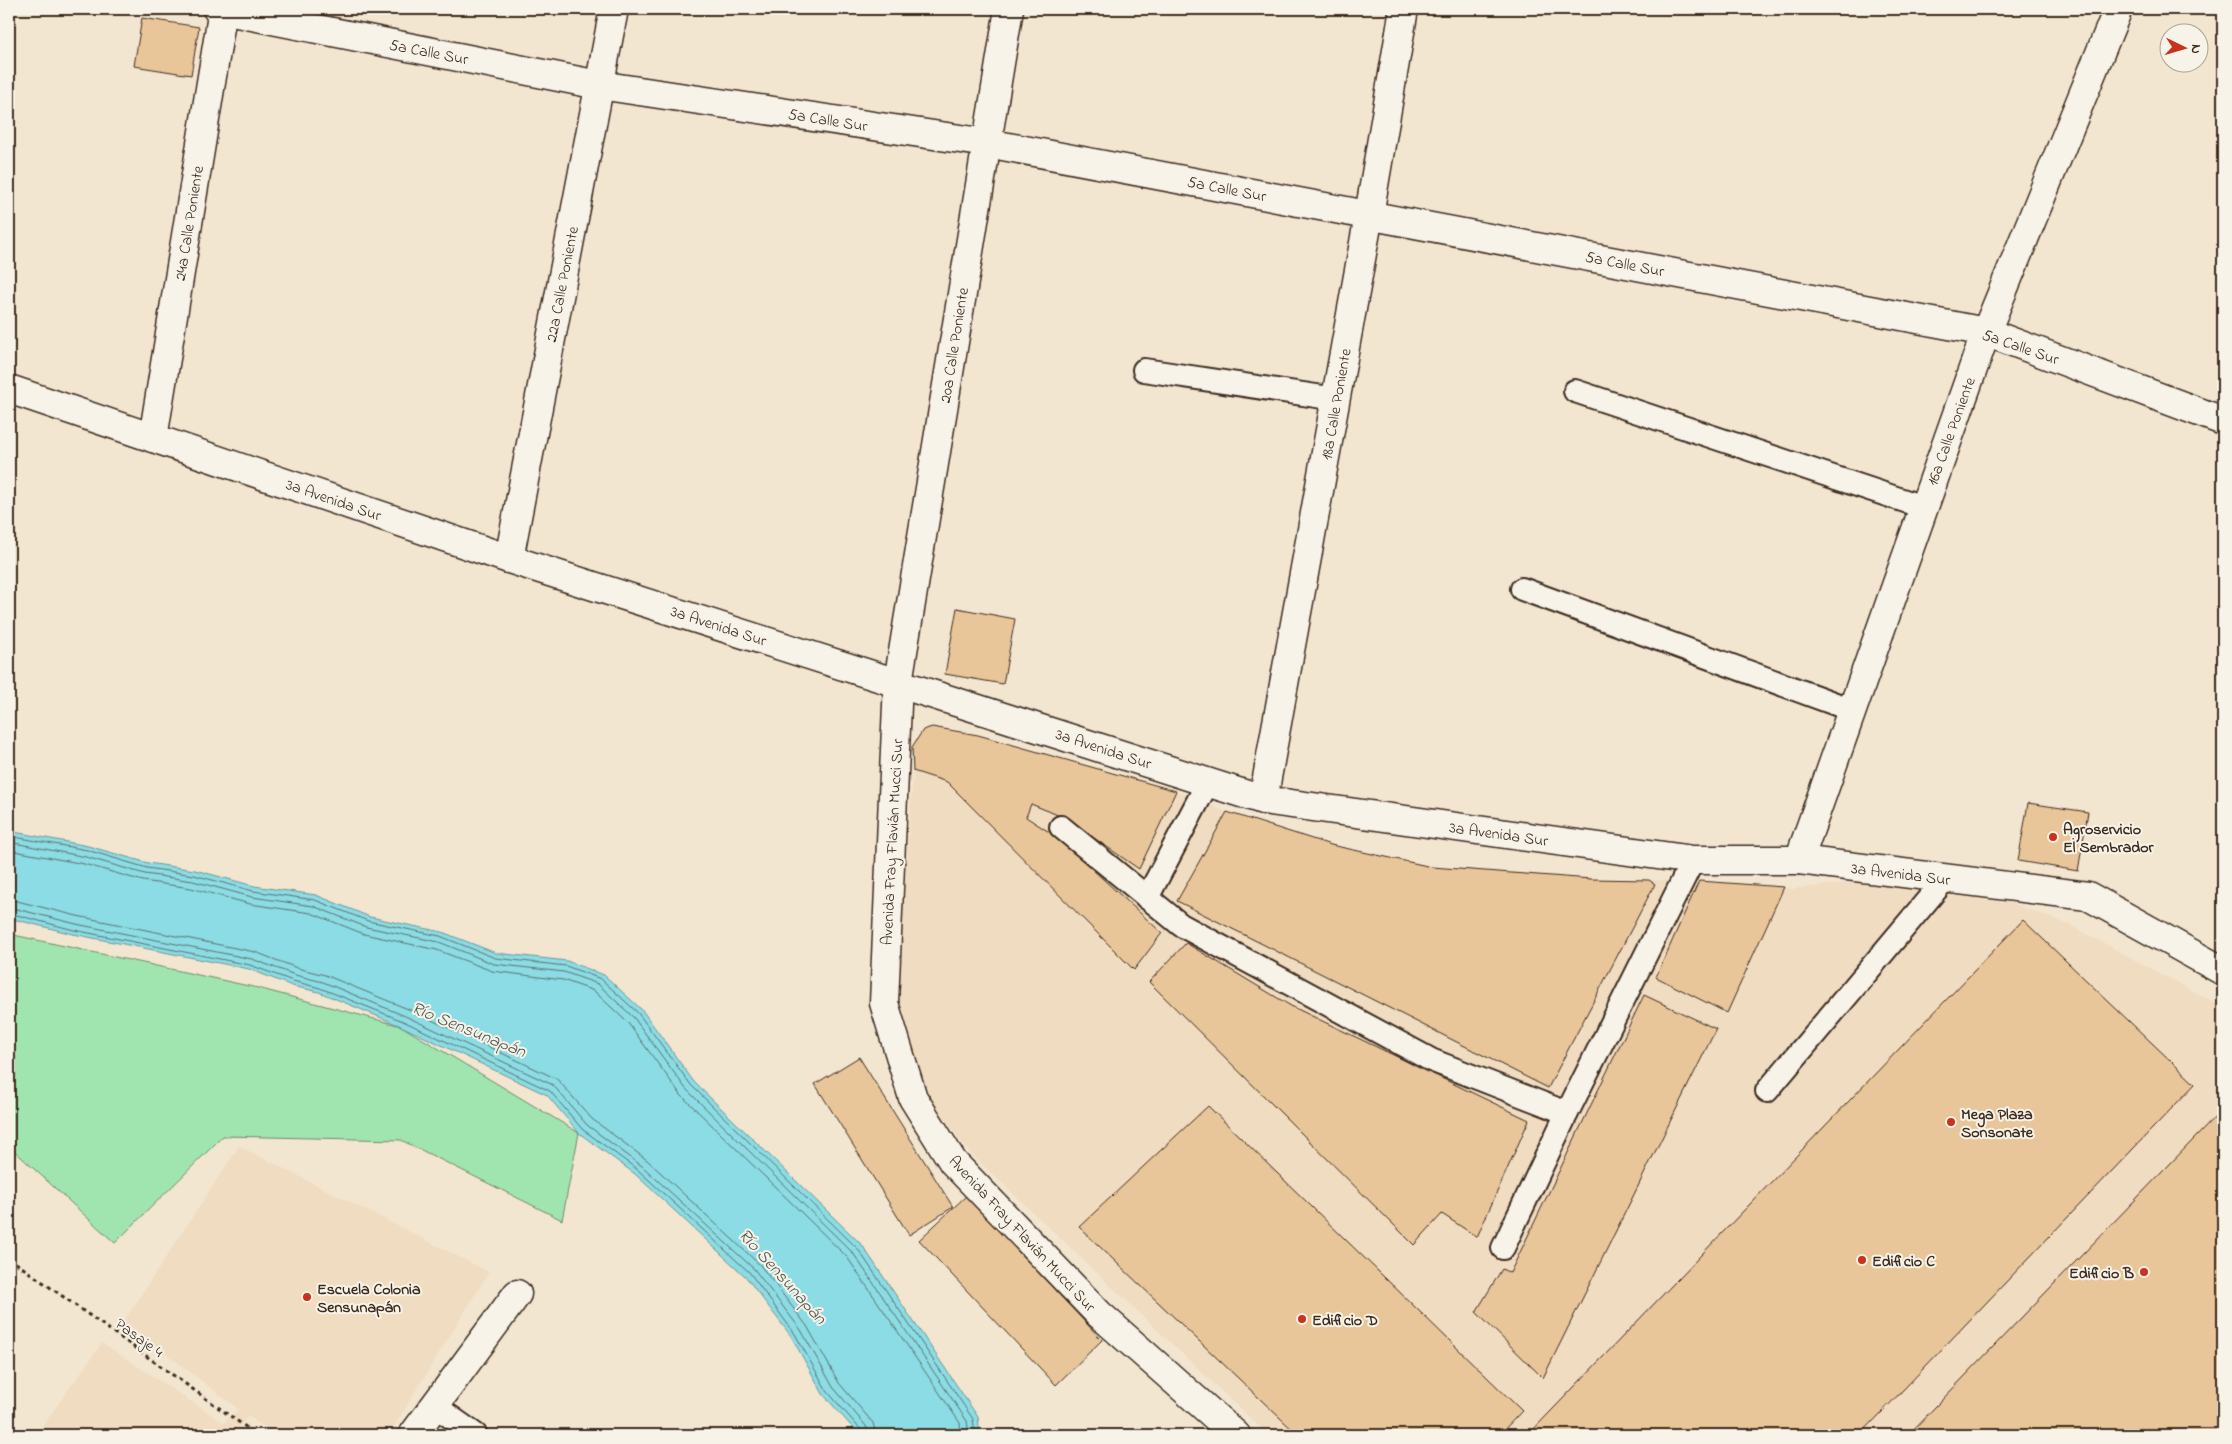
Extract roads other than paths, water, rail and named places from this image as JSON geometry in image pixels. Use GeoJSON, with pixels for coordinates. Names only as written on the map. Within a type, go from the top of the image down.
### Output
{"type":"FeatureCollection","features":[{"type":"Feature","properties":{"kind":"street","name":"5a Calle Sur"},"geometry":{"type":"LineString","coordinates":[[221,9],[599,85],[987,143],[1986,332],[2223,421]]}},
{"type":"Feature","properties":{"kind":"street","name":"24a Calle Poniente"},"geometry":{"type":"LineString","coordinates":[[153,438],[221,9]]}},
{"type":"Feature","properties":{"kind":"street","name":"22a Calle Poniente"},"geometry":{"type":"LineString","coordinates":[[509,559],[614,9]]}},
{"type":"Feature","properties":{"kind":"street","name":"20a Calle Poniente"},"geometry":{"type":"LineString","coordinates":[[898,682],[1009,9]]}},
{"type":"Feature","properties":{"kind":"street","name":"18a Calle Poniente"},"geometry":{"type":"LineString","coordinates":[[1263,800],[1370,215],[1404,9]]}},
{"type":"Feature","properties":{"kind":"street","name":"16a Calle Poniente"},"geometry":{"type":"LineString","coordinates":[[1799,860],[1986,332],[2118,9]]}},
{"type":"Feature","properties":{"kind":"street","name":"3a Avenida Sur"},"geometry":{"type":"LineString","coordinates":[[9,390],[509,559],[1263,800],[1693,860],[1799,860],[2088,896],[2223,972]]}},
{"type":"Feature","properties":{"kind":"street","name":"Avenida Fray Flavián Mucci Sur"},"geometry":{"type":"LineString","coordinates":[[898,682],[884,1003],[913,1098],[953,1162],[1099,1314],[1236,1435]]}},
{"type":"Feature","properties":{"kind":"street"},"geometry":{"type":"LineString","coordinates":[[413,1435],[517,1294]]}},
{"type":"Feature","properties":{"kind":"lane"},"geometry":{"type":"LineString","coordinates":[[1144,370],[1336,399]]}},
{"type":"Feature","properties":{"kind":"lane"},"geometry":{"type":"LineString","coordinates":[[1575,392],[1924,507]]}},
{"type":"Feature","properties":{"kind":"lane"},"geometry":{"type":"LineString","coordinates":[[1522,589],[1852,710]]}},
{"type":"Feature","properties":{"kind":"lane"},"geometry":{"type":"LineString","coordinates":[[1148,898],[1208,782]]}},
{"type":"Feature","properties":{"kind":"lane"},"geometry":{"type":"LineString","coordinates":[[1061,827],[1181,926],[1432,1060],[1567,1114]]}},
{"type":"Feature","properties":{"kind":"lane"},"geometry":{"type":"LineString","coordinates":[[1504,1248],[1567,1114],[1693,860]]}},
{"type":"Feature","properties":{"kind":"lane"},"geometry":{"type":"LineString","coordinates":[[1767,1092],[1946,878]]}},
{"type":"Feature","properties":{"kind":"lane"},"geometry":{"type":"LineString","coordinates":[[435,1406],[476,1435]]}},
{"type":"Feature","properties":{"kind":"water","name":"Río Sensunapán"},"geometry":{"type":"Polygon","coordinates":[[[9,831],[88,846],[148,863],[195,870],[254,886],[316,895],[370,917],[442,932],[496,953],[567,961],[604,975],[642,1010],[694,1082],[862,1245],[978,1417],[980,1435],[859,1435],[823,1394],[791,1336],[746,1277],[635,1174],[579,1133],[547,1095],[401,1026],[319,992],[292,986],[249,969],[73,934],[9,918],[9,831]]]}},
{"type":"Feature","properties":{"kind":"place","name":"Agroservicio El Sembrador"},"geometry":{"type":"Point","coordinates":[2053,837]}},
{"type":"Feature","properties":{"kind":"place","name":"Mega Plaza Sonsonate"},"geometry":{"type":"Point","coordinates":[1951,1122]}},
{"type":"Feature","properties":{"kind":"place","name":"Edificio C"},"geometry":{"type":"Point","coordinates":[1862,1260]}},
{"type":"Feature","properties":{"kind":"place","name":"Edificio B"},"geometry":{"type":"Point","coordinates":[2144,1272]}},
{"type":"Feature","properties":{"kind":"place","name":"Escuela Colonia Sensunapán"},"geometry":{"type":"Point","coordinates":[307,1297]}},
{"type":"Feature","properties":{"kind":"place","name":"Edificio D"},"geometry":{"type":"Point","coordinates":[1302,1319]}}]}
